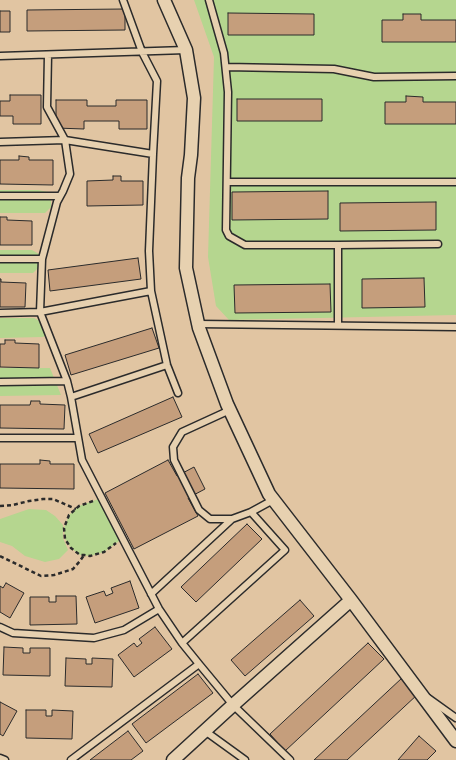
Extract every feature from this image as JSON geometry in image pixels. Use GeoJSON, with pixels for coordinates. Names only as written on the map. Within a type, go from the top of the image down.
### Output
{"type":"FeatureCollection","features":[{"type":"Feature","properties":{"kind":"street"},"geometry":{"type":"LineString","coordinates":[[164,0],[186,50],[194,98],[191,155],[188,178],[186,268],[198,324],[230,410],[273,500],[351,600],[456,741]]}},
{"type":"Feature","properties":{"kind":"street"},"geometry":{"type":"LineString","coordinates":[[173,760],[351,600]]}},
{"type":"Feature","properties":{"kind":"lane"},"geometry":{"type":"LineString","coordinates":[[123,0],[142,52],[157,81],[150,251],[151,292],[167,365],[178,393]]}},
{"type":"Feature","properties":{"kind":"lane"},"geometry":{"type":"LineString","coordinates":[[210,0],[224,53],[226,67],[228,92],[226,230],[229,236],[245,244],[438,244]]}},
{"type":"Feature","properties":{"kind":"lane"},"geometry":{"type":"LineString","coordinates":[[0,56],[186,50]]}},
{"type":"Feature","properties":{"kind":"lane"},"geometry":{"type":"LineString","coordinates":[[48,55],[47,108],[66,140],[70,174],[64,191],[57,202],[42,259],[40,312],[67,381],[82,460],[158,609],[198,664],[234,704],[290,760]]}},
{"type":"Feature","properties":{"kind":"lane"},"geometry":{"type":"LineString","coordinates":[[226,67],[334,69],[374,77],[456,76]]}},
{"type":"Feature","properties":{"kind":"lane"},"geometry":{"type":"LineString","coordinates":[[0,142],[66,140],[153,154]]}},
{"type":"Feature","properties":{"kind":"lane"},"geometry":{"type":"LineString","coordinates":[[227,182],[456,182]]}},
{"type":"Feature","properties":{"kind":"lane"},"geometry":{"type":"LineString","coordinates":[[0,196],[60,196]]}},
{"type":"Feature","properties":{"kind":"lane"},"geometry":{"type":"LineString","coordinates":[[338,245],[338,326]]}},
{"type":"Feature","properties":{"kind":"lane"},"geometry":{"type":"LineString","coordinates":[[0,259],[42,259]]}},
{"type":"Feature","properties":{"kind":"lane"},"geometry":{"type":"LineString","coordinates":[[0,313],[40,312],[151,292]]}},
{"type":"Feature","properties":{"kind":"lane"},"geometry":{"type":"LineString","coordinates":[[198,324],[456,327]]}},
{"type":"Feature","properties":{"kind":"lane"},"geometry":{"type":"LineString","coordinates":[[71,397],[167,365]]}},
{"type":"Feature","properties":{"kind":"lane"},"geometry":{"type":"LineString","coordinates":[[0,382],[67,381]]}},
{"type":"Feature","properties":{"kind":"lane"},"geometry":{"type":"LineString","coordinates":[[230,410],[182,432],[173,447],[174,460],[199,510],[210,519],[232,519],[250,512],[273,500]]}},
{"type":"Feature","properties":{"kind":"lane"},"geometry":{"type":"LineString","coordinates":[[0,438],[78,438]]}},
{"type":"Feature","properties":{"kind":"lane"},"geometry":{"type":"LineString","coordinates":[[182,643],[285,550],[250,512]]}},
{"type":"Feature","properties":{"kind":"lane"},"geometry":{"type":"LineString","coordinates":[[151,594],[232,519]]}},
{"type":"Feature","properties":{"kind":"lane"},"geometry":{"type":"LineString","coordinates":[[0,627],[13,633],[94,638],[124,630],[158,609]]}},
{"type":"Feature","properties":{"kind":"lane"},"geometry":{"type":"LineString","coordinates":[[71,760],[198,664]]}},
{"type":"Feature","properties":{"kind":"lane"},"geometry":{"type":"LineString","coordinates":[[420,693],[456,718]]}},
{"type":"Feature","properties":{"kind":"lane"},"geometry":{"type":"LineString","coordinates":[[205,731],[244,760]]}},
{"type":"Feature","properties":{"kind":"lane"},"geometry":{"type":"LineString","coordinates":[[0,758],[4,760]]}},
{"type":"Feature","properties":{"kind":"path"},"geometry":{"type":"LineString","coordinates":[[101,498],[79,506],[69,515],[64,528],[65,539],[71,548],[80,555],[90,556],[104,552],[122,539]]}},
{"type":"Feature","properties":{"kind":"path"},"geometry":{"type":"LineString","coordinates":[[0,506],[36,500],[53,499],[76,509]]}},
{"type":"Feature","properties":{"kind":"path"},"geometry":{"type":"LineString","coordinates":[[0,556],[41,576],[54,575],[73,569],[84,555]]}},
{"type":"Feature","properties":{"kind":"green space"},"geometry":{"type":"Polygon","coordinates":[[[194,0],[456,0],[456,315],[229,320],[216,306],[208,257],[214,57],[194,0]]]}},
{"type":"Feature","properties":{"kind":"green space"},"geometry":{"type":"Polygon","coordinates":[[[0,190],[38,190],[48,192],[51,207],[45,213],[0,213],[0,190]]]}},
{"type":"Feature","properties":{"kind":"green space"},"geometry":{"type":"Polygon","coordinates":[[[0,250],[32,250],[39,254],[39,267],[33,273],[0,273],[0,250]]]}},
{"type":"Feature","properties":{"kind":"green space"},"geometry":{"type":"Polygon","coordinates":[[[0,318],[34,318],[38,320],[45,336],[0,338],[0,318]]]}},
{"type":"Feature","properties":{"kind":"green space"},"geometry":{"type":"Polygon","coordinates":[[[0,368],[50,368],[61,395],[0,396],[0,368]]]}},
{"type":"Feature","properties":{"kind":"green space"},"geometry":{"type":"Polygon","coordinates":[[[101,498],[122,539],[104,552],[90,556],[80,555],[71,548],[65,539],[64,528],[69,515],[79,506],[101,498]]]}},
{"type":"Feature","properties":{"kind":"green space"},"geometry":{"type":"Polygon","coordinates":[[[29,509],[46,510],[55,516],[63,525],[63,538],[68,550],[59,559],[45,562],[25,556],[12,546],[0,542],[0,519],[29,509]]]}},
{"type":"Feature","properties":{"kind":"building"},"geometry":{"type":"Polygon","coordinates":[[[125,9],[125,30],[27,31],[27,10],[125,9]]]}},
{"type":"Feature","properties":{"kind":"building"},"geometry":{"type":"Polygon","coordinates":[[[0,11],[10,11],[10,32],[0,32],[0,11]]]}},
{"type":"Feature","properties":{"kind":"building"},"geometry":{"type":"Polygon","coordinates":[[[228,13],[314,14],[314,35],[228,35],[228,13]]]}},
{"type":"Feature","properties":{"kind":"building"},"geometry":{"type":"Polygon","coordinates":[[[403,14],[421,14],[421,20],[456,20],[456,42],[382,42],[382,20],[403,20],[403,14]]]}},
{"type":"Feature","properties":{"kind":"building"},"geometry":{"type":"Polygon","coordinates":[[[10,95],[41,95],[41,124],[13,124],[13,116],[0,116],[0,101],[10,101],[10,95]]]}},
{"type":"Feature","properties":{"kind":"building"},"geometry":{"type":"Polygon","coordinates":[[[406,96],[423,97],[423,102],[456,102],[456,124],[385,124],[385,102],[406,102],[406,96]]]}},
{"type":"Feature","properties":{"kind":"building"},"geometry":{"type":"Polygon","coordinates":[[[237,99],[322,99],[322,121],[237,121],[237,99]]]}},
{"type":"Feature","properties":{"kind":"building"},"geometry":{"type":"Polygon","coordinates":[[[56,100],[87,100],[87,106],[116,106],[116,100],[147,100],[147,129],[119,129],[119,121],[84,121],[84,129],[56,128],[56,100]]]}},
{"type":"Feature","properties":{"kind":"building"},"geometry":{"type":"Polygon","coordinates":[[[19,156],[29,157],[29,160],[53,160],[53,185],[0,184],[0,160],[19,160],[19,156]]]}},
{"type":"Feature","properties":{"kind":"building"},"geometry":{"type":"Polygon","coordinates":[[[113,176],[121,176],[121,181],[143,181],[143,205],[87,206],[87,181],[113,180],[113,176]]]}},
{"type":"Feature","properties":{"kind":"building"},"geometry":{"type":"Polygon","coordinates":[[[328,191],[328,219],[232,220],[232,192],[328,191]]]}},
{"type":"Feature","properties":{"kind":"building"},"geometry":{"type":"Polygon","coordinates":[[[436,202],[436,230],[340,231],[340,203],[436,202]]]}},
{"type":"Feature","properties":{"kind":"building"},"geometry":{"type":"Polygon","coordinates":[[[0,217],[7,217],[7,220],[32,221],[32,245],[0,245],[0,217]]]}},
{"type":"Feature","properties":{"kind":"building"},"geometry":{"type":"Polygon","coordinates":[[[138,258],[141,279],[50,291],[48,270],[138,258]]]}},
{"type":"Feature","properties":{"kind":"building"},"geometry":{"type":"Polygon","coordinates":[[[424,278],[425,307],[362,308],[362,279],[424,278]]]}},
{"type":"Feature","properties":{"kind":"building"},"geometry":{"type":"Polygon","coordinates":[[[0,279],[1,282],[26,283],[25,307],[0,307],[0,279]]]}},
{"type":"Feature","properties":{"kind":"building"},"geometry":{"type":"Polygon","coordinates":[[[330,284],[331,312],[235,313],[234,285],[330,284]]]}},
{"type":"Feature","properties":{"kind":"building"},"geometry":{"type":"Polygon","coordinates":[[[152,328],[159,348],[71,375],[65,355],[152,328]]]}},
{"type":"Feature","properties":{"kind":"building"},"geometry":{"type":"Polygon","coordinates":[[[5,340],[15,340],[15,343],[39,344],[39,368],[0,367],[0,344],[5,344],[5,340]]]}},
{"type":"Feature","properties":{"kind":"building"},"geometry":{"type":"Polygon","coordinates":[[[173,397],[182,417],[98,453],[89,434],[173,397]]]}},
{"type":"Feature","properties":{"kind":"building"},"geometry":{"type":"Polygon","coordinates":[[[31,401],[40,401],[40,404],[65,405],[64,429],[0,428],[0,405],[30,405],[31,401]]]}},
{"type":"Feature","properties":{"kind":"building"},"geometry":{"type":"Polygon","coordinates":[[[40,460],[50,461],[50,464],[74,464],[74,489],[0,488],[0,464],[40,464],[40,460]]]}},
{"type":"Feature","properties":{"kind":"building"},"geometry":{"type":"Polygon","coordinates":[[[168,460],[177,476],[194,467],[205,489],[188,498],[198,516],[134,549],[105,493],[168,460]]]}},
{"type":"Feature","properties":{"kind":"building"},"geometry":{"type":"Polygon","coordinates":[[[247,524],[262,539],[196,602],[181,587],[247,524]]]}},
{"type":"Feature","properties":{"kind":"building"},"geometry":{"type":"Polygon","coordinates":[[[130,581],[139,608],[95,623],[86,597],[104,591],[106,596],[113,593],[111,588],[130,581]]]}},
{"type":"Feature","properties":{"kind":"building"},"geometry":{"type":"Polygon","coordinates":[[[6,583],[24,593],[10,618],[0,612],[0,586],[3,588],[6,583]]]}},
{"type":"Feature","properties":{"kind":"building"},"geometry":{"type":"Polygon","coordinates":[[[56,596],[76,596],[77,624],[30,625],[30,597],[49,597],[49,602],[56,602],[56,596]]]}},
{"type":"Feature","properties":{"kind":"building"},"geometry":{"type":"Polygon","coordinates":[[[300,600],[314,616],[245,676],[231,660],[300,600]]]}},
{"type":"Feature","properties":{"kind":"building"},"geometry":{"type":"Polygon","coordinates":[[[155,627],[172,649],[134,677],[118,655],[134,643],[137,647],[142,643],[139,639],[155,627]]]}},
{"type":"Feature","properties":{"kind":"building"},"geometry":{"type":"Polygon","coordinates":[[[368,643],[384,659],[285,751],[270,734],[368,643]]]}},
{"type":"Feature","properties":{"kind":"building"},"geometry":{"type":"Polygon","coordinates":[[[4,647],[23,648],[23,653],[30,653],[30,648],[50,648],[50,676],[3,675],[4,647]]]}},
{"type":"Feature","properties":{"kind":"building"},"geometry":{"type":"Polygon","coordinates":[[[66,658],[86,659],[86,664],[92,664],[92,658],[113,659],[112,687],[65,686],[66,658]]]}},
{"type":"Feature","properties":{"kind":"building"},"geometry":{"type":"Polygon","coordinates":[[[198,674],[213,693],[146,743],[132,724],[198,674]]]}},
{"type":"Feature","properties":{"kind":"building"},"geometry":{"type":"Polygon","coordinates":[[[402,678],[418,694],[347,760],[314,760],[402,678]]]}},
{"type":"Feature","properties":{"kind":"building"},"geometry":{"type":"Polygon","coordinates":[[[0,702],[17,711],[3,736],[0,734],[0,702]]]}},
{"type":"Feature","properties":{"kind":"building"},"geometry":{"type":"Polygon","coordinates":[[[26,710],[46,710],[46,716],[52,716],[52,710],[73,711],[72,739],[26,738],[26,710]]]}},
{"type":"Feature","properties":{"kind":"building"},"geometry":{"type":"Polygon","coordinates":[[[128,731],[143,751],[131,760],[90,760],[128,731]]]}},
{"type":"Feature","properties":{"kind":"building"},"geometry":{"type":"Polygon","coordinates":[[[419,736],[436,751],[427,760],[398,760],[419,736]]]}}]}
